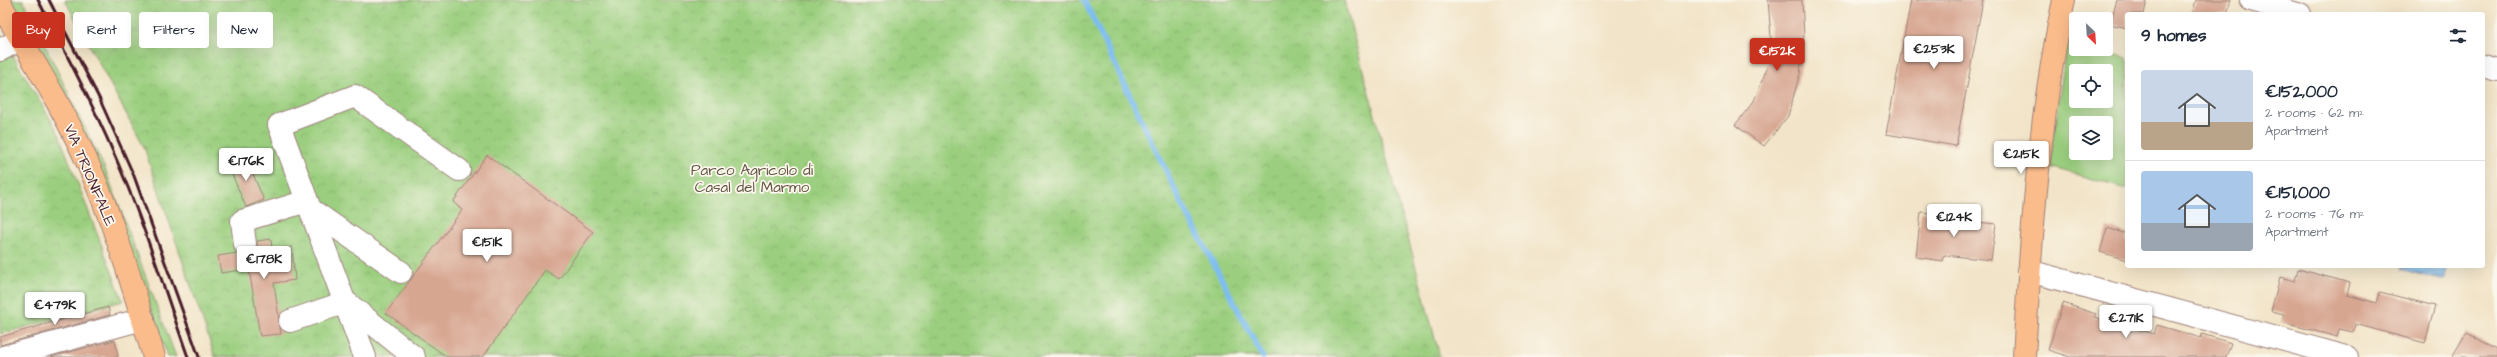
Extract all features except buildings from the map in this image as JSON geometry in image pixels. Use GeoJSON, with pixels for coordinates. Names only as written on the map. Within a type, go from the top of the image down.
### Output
{"type":"FeatureCollection","features":[{"type":"Feature","properties":{"kind":"main road"},"geometry":{"type":"LineString","coordinates":[[2024,357],[2029,271],[2042,127],[2051,61],[2064,0]]}},
{"type":"Feature","properties":{"kind":"main road","name":"VIA TRIONFALE"},"geometry":{"type":"LineString","coordinates":[[0,3],[12,24]]}},
{"type":"Feature","properties":{"kind":"main road","name":"VIA TRIONFALE"},"geometry":{"type":"LineString","coordinates":[[26,48],[77,140],[93,175],[108,213],[154,357]]}},
{"type":"Feature","properties":{"kind":"street"},"geometry":{"type":"LineString","coordinates":[[2251,0],[2293,12]]}},
{"type":"Feature","properties":{"kind":"street"},"geometry":{"type":"LineString","coordinates":[[0,50],[12,44]]}},
{"type":"Feature","properties":{"kind":"street"},"geometry":{"type":"LineString","coordinates":[[2485,67],[2497,70]]}},
{"type":"Feature","properties":{"kind":"street"},"geometry":{"type":"LineString","coordinates":[[365,357],[346,302],[308,205],[280,125],[355,96],[459,170]]}},
{"type":"Feature","properties":{"kind":"street"},"geometry":{"type":"LineString","coordinates":[[245,244],[242,221],[308,205],[401,272]]}},
{"type":"Feature","properties":{"kind":"street"},"geometry":{"type":"LineString","coordinates":[[2029,271],[2347,357]]}},
{"type":"Feature","properties":{"kind":"street"},"geometry":{"type":"LineString","coordinates":[[290,321],[346,302]]}},
{"type":"Feature","properties":{"kind":"street"},"geometry":{"type":"LineString","coordinates":[[346,302],[414,357]]}},
{"type":"Feature","properties":{"kind":"street"},"geometry":{"type":"LineString","coordinates":[[3,357],[143,319]]}},
{"type":"Feature","properties":{"kind":"green space"},"geometry":{"type":"Polygon","coordinates":[[[10,0],[23,0],[29,12],[16,12],[10,0]]]}},
{"type":"Feature","properties":{"kind":"green space","name":"Parco Agricolo di Casal del Marmo"},"geometry":{"type":"Polygon","coordinates":[[[65,0],[1344,0],[1440,357],[215,357],[144,147],[91,48],[131,48],[131,12],[73,12],[73,15],[65,0]]]}},
{"type":"Feature","properties":{"kind":"green space"},"geometry":{"type":"Polygon","coordinates":[[[0,34],[58,132],[123,301],[0,334],[0,34]]]}},
{"type":"Feature","properties":{"kind":"green space"},"geometry":{"type":"Polygon","coordinates":[[[2067,40],[2069,41],[2069,56],[2113,56],[2113,54],[2125,57],[2125,188],[2050,167],[2067,40]]]}},
{"type":"Feature","properties":{"kind":"green space"},"geometry":{"type":"Polygon","coordinates":[[[35,48],[46,48],[105,169],[176,357],[168,357],[102,176],[35,48]]]}},
{"type":"Feature","properties":{"kind":"water"},"geometry":{"type":"Polygon","coordinates":[[[2402,268],[2447,268],[2444,281],[2402,268]]]}},
{"type":"Feature","properties":{"kind":"waterway"},"geometry":{"type":"LineString","coordinates":[[1084,0],[1180,200],[1263,357]]}},
{"type":"Feature","properties":{"kind":"railway"},"geometry":{"type":"LineString","coordinates":[[38,0],[84,89],[134,202],[188,357]]}},
{"type":"Feature","properties":{"kind":"railway"},"geometry":{"type":"LineString","coordinates":[[49,0],[100,100],[134,176],[199,357]]}}]}
